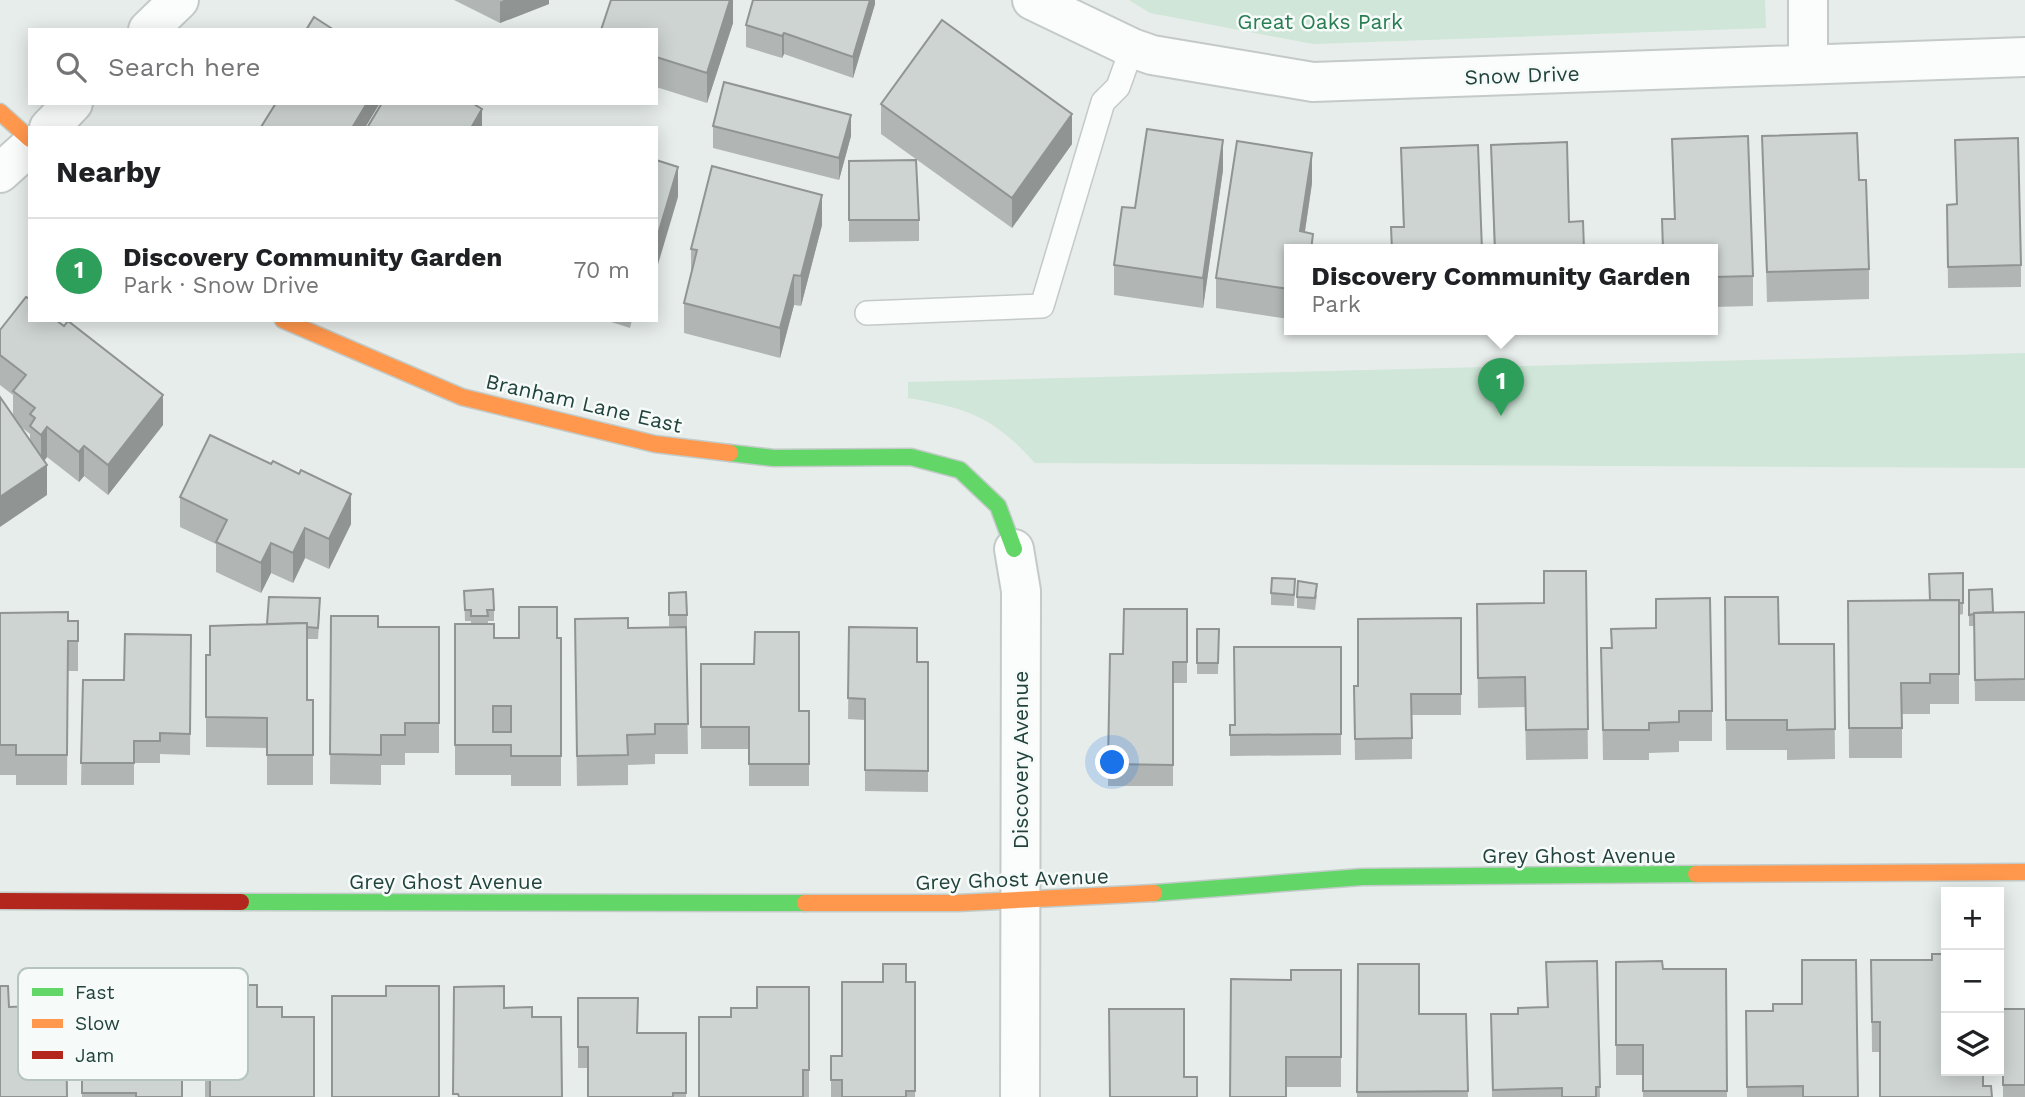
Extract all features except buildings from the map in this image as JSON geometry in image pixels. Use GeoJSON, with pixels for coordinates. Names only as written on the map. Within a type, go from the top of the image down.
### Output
{"type":"FeatureCollection","features":[{"type":"Feature","properties":{"kind":"street"},"geometry":{"type":"LineString","coordinates":[[150,28],[179,0]]}},
{"type":"Feature","properties":{"kind":"street","name":"Snow Drive"},"geometry":{"type":"LineString","coordinates":[[1032,0],[1152,55],[1313,82],[1808,62],[2025,57]]}},
{"type":"Feature","properties":{"kind":"street"},"geometry":{"type":"LineString","coordinates":[[1808,0],[1808,62]]}},
{"type":"Feature","properties":{"kind":"street"},"geometry":{"type":"LineString","coordinates":[[51,126],[71,105]]}},
{"type":"Feature","properties":{"kind":"street"},"geometry":{"type":"LineString","coordinates":[[0,112],[28,137]]}},
{"type":"Feature","properties":{"kind":"street"},"geometry":{"type":"LineString","coordinates":[[0,173],[28,148]]}},
{"type":"Feature","properties":{"kind":"street","name":"Branham Lane East"},"geometry":{"type":"LineString","coordinates":[[288,322],[462,397],[655,444],[774,458],[911,457],[960,470],[998,506],[1014,549]]}},
{"type":"Feature","properties":{"kind":"street","name":"Discovery Avenue"},"geometry":{"type":"LineString","coordinates":[[1014,549],[1021,592],[1020,1097]]}},
{"type":"Feature","properties":{"kind":"street","name":"Grey Ghost Avenue"},"geometry":{"type":"LineString","coordinates":[[0,901],[1020,901],[1082,900],[1362,877],[2025,872]]}},
{"type":"Feature","properties":{"kind":"lane"},"geometry":{"type":"LineString","coordinates":[[867,313],[1042,306],[1103,102],[1118,87],[1132,48]]}},
{"type":"Feature","properties":{"kind":"green space","name":"Great Oaks Park"},"geometry":{"type":"Polygon","coordinates":[[[1129,0],[1765,0],[1766,28],[1313,44],[1150,13],[1129,0]]]}},
{"type":"Feature","properties":{"kind":"green space"},"geometry":{"type":"Polygon","coordinates":[[[2025,353],[2025,468],[1035,463],[1006,435],[978,417],[947,406],[908,398],[908,382],[2025,353]]]}},
{"type":"Feature","properties":{"kind":"traffic: fast"},"geometry":{"type":"LineString","coordinates":[[730,453],[774,458],[911,457],[960,470],[998,506],[1014,549]]}},
{"type":"Feature","properties":{"kind":"traffic: fast"},"geometry":{"type":"LineString","coordinates":[[1154,893],[1362,877],[1696,874]]}},
{"type":"Feature","properties":{"kind":"traffic: fast"},"geometry":{"type":"LineString","coordinates":[[241,902],[805,903]]}},
{"type":"Feature","properties":{"kind":"traffic: slow"},"geometry":{"type":"LineString","coordinates":[[0,112],[28,137]]}},
{"type":"Feature","properties":{"kind":"traffic: slow"},"geometry":{"type":"LineString","coordinates":[[288,322],[462,397],[655,444],[730,453]]}},
{"type":"Feature","properties":{"kind":"traffic: slow"},"geometry":{"type":"LineString","coordinates":[[1696,874],[2025,872]]}},
{"type":"Feature","properties":{"kind":"traffic: slow"},"geometry":{"type":"LineString","coordinates":[[805,903],[958,903],[1154,893]]}},
{"type":"Feature","properties":{"kind":"traffic: jam"},"geometry":{"type":"LineString","coordinates":[[0,901],[241,902]]}},
{"type":"Feature","properties":{"kind":"place","name":"Discovery Community Garden"},"geometry":{"type":"Point","coordinates":[1501,416]}}]}
